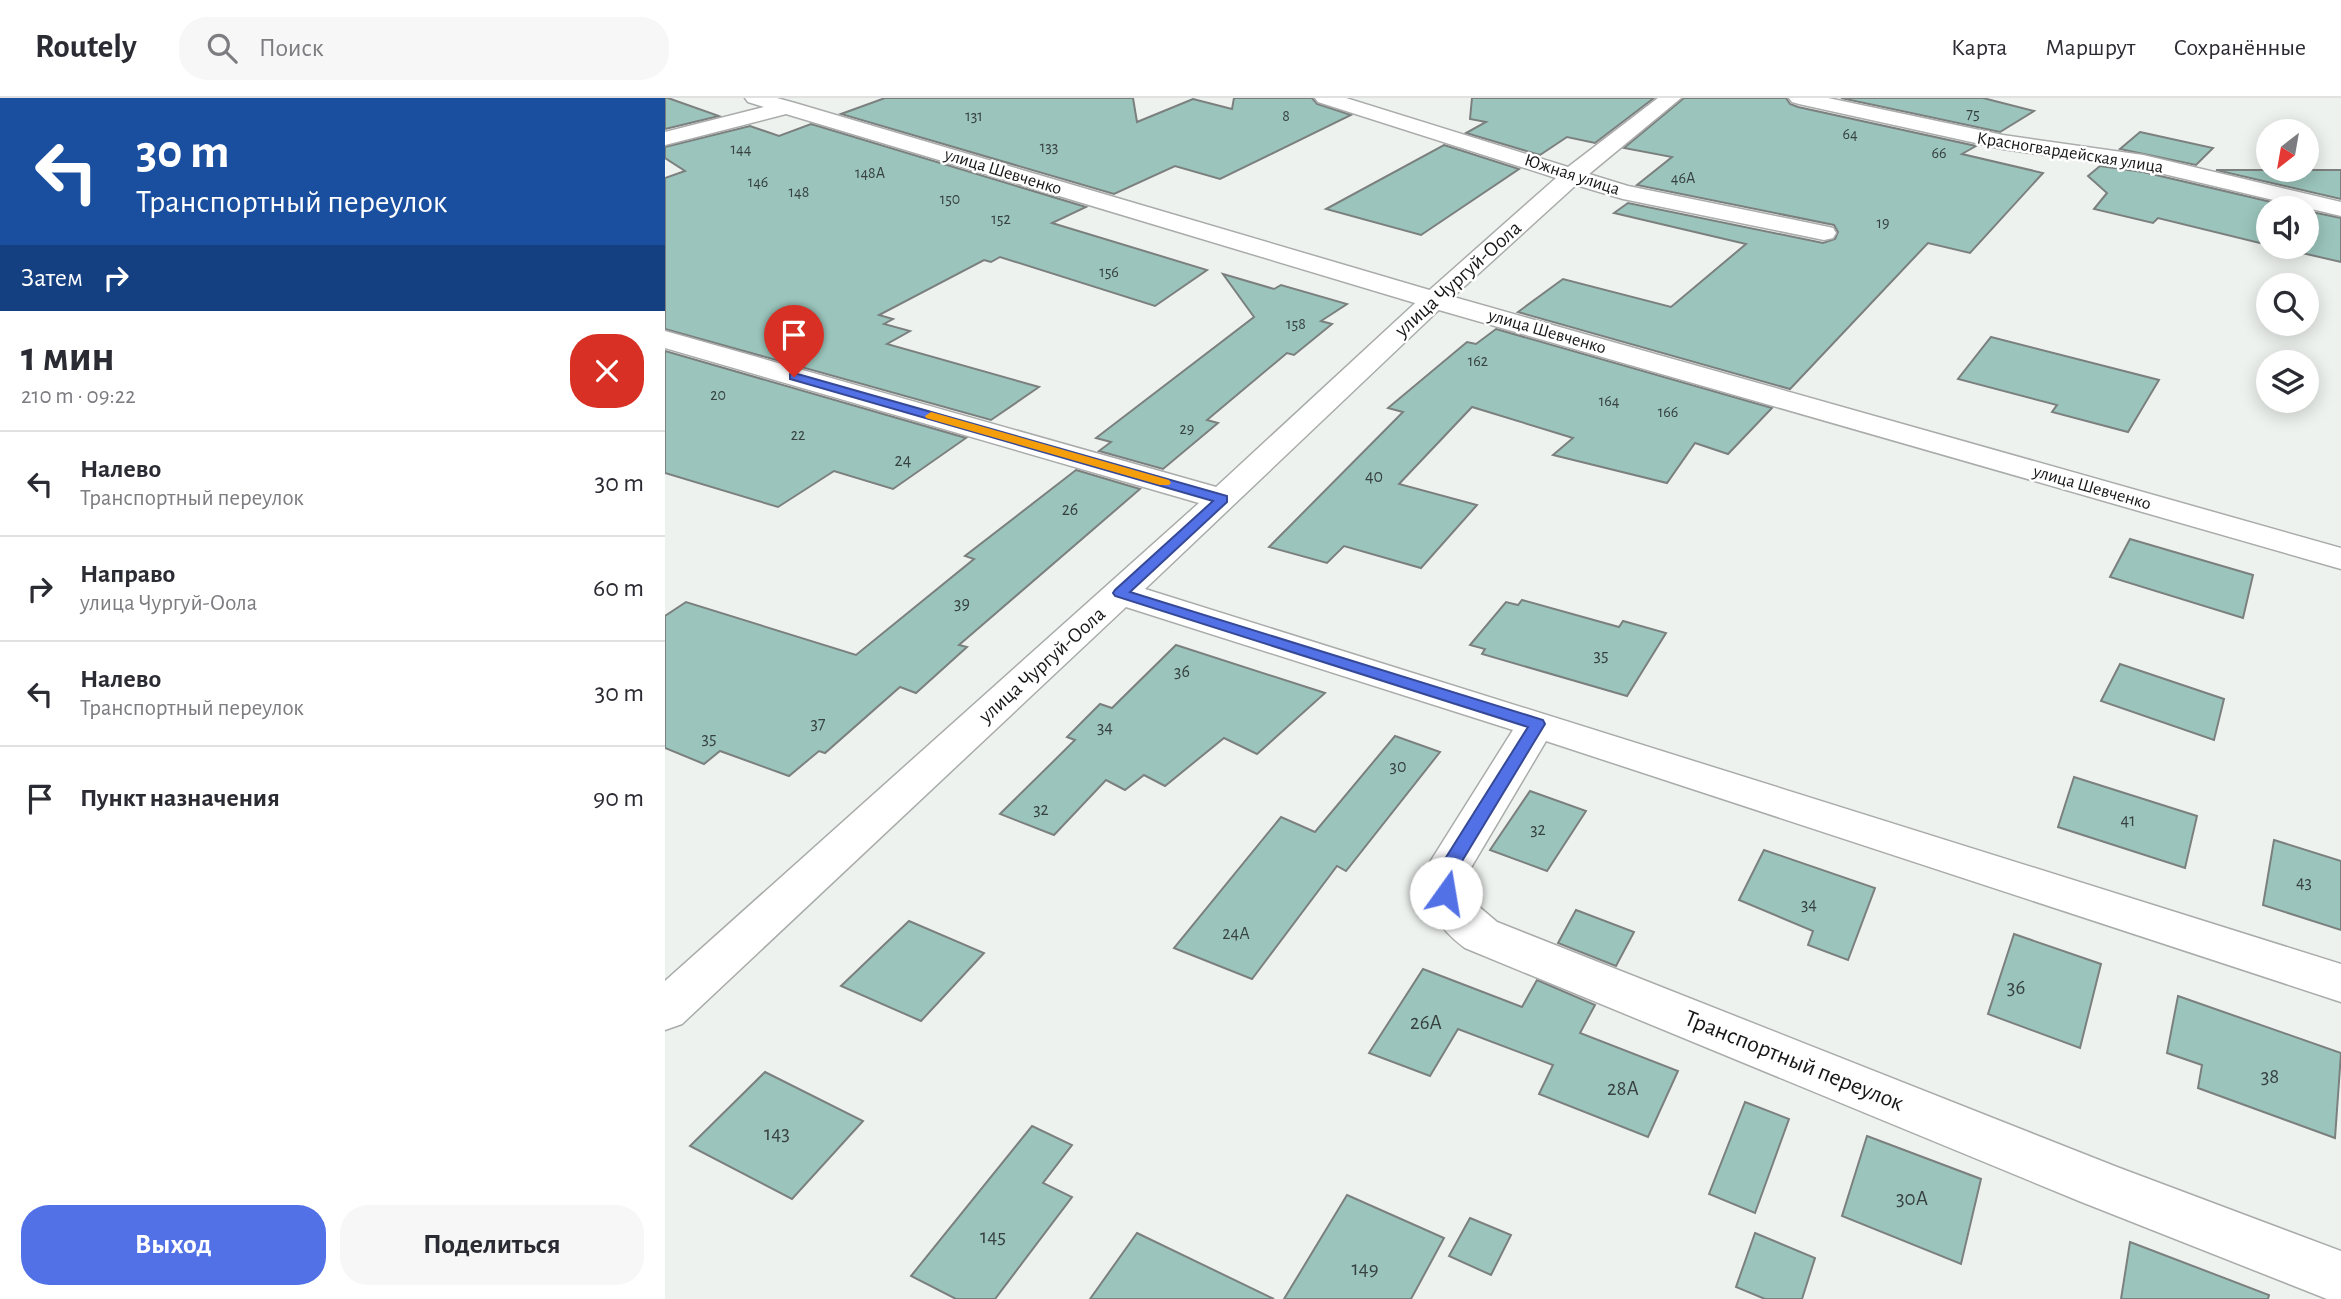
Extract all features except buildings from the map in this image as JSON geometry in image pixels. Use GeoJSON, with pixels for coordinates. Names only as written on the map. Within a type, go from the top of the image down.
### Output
{"type":"FeatureCollection","features":[{"type":"Feature","properties":{"kind":"street","name":"улица Шевченко"},"geometry":{"type":"LineString","coordinates":[[755,98],[1434,300],[2341,559]]}},
{"type":"Feature","properties":{"kind":"street"},"geometry":{"type":"LineString","coordinates":[[665,139],[820,98]]}},
{"type":"Feature","properties":{"kind":"street","name":"Южная улица"},"geometry":{"type":"LineString","coordinates":[[1325,98],[1623,192],[1824,233]]}},
{"type":"Feature","properties":{"kind":"street","name":"улица Чургуй-Оола"},"geometry":{"type":"LineString","coordinates":[[665,1010],[1222,499],[1434,300],[1573,175],[1671,98]]}},
{"type":"Feature","properties":{"kind":"street","name":"Красногвардейская улица"},"geometry":{"type":"LineString","coordinates":[[1799,98],[2003,142],[2143,162],[2341,209]]}},
{"type":"Feature","properties":{"kind":"street"},"geometry":{"type":"LineString","coordinates":[[665,339],[1222,499]]}},
{"type":"Feature","properties":{"kind":"street"},"geometry":{"type":"LineString","coordinates":[[1120,593],[2341,983]]}},
{"type":"Feature","properties":{"kind":"street","name":"Транспортный переулок"},"geometry":{"type":"LineString","coordinates":[[1537,724],[1447,870],[1446,893],[1455,916],[1481,935],[2098,1184],[2341,1278]]}},
{"type":"Feature","properties":{"kind":"slow traffic"},"geometry":{"type":"LineString","coordinates":[[931,416],[1165,483]]}},
{"type":"Feature","properties":{"kind":"route"},"geometry":{"type":"LineString","coordinates":[[794,377],[1222,499],[1120,593],[1537,724],[1447,870],[1446,893]]}}]}
